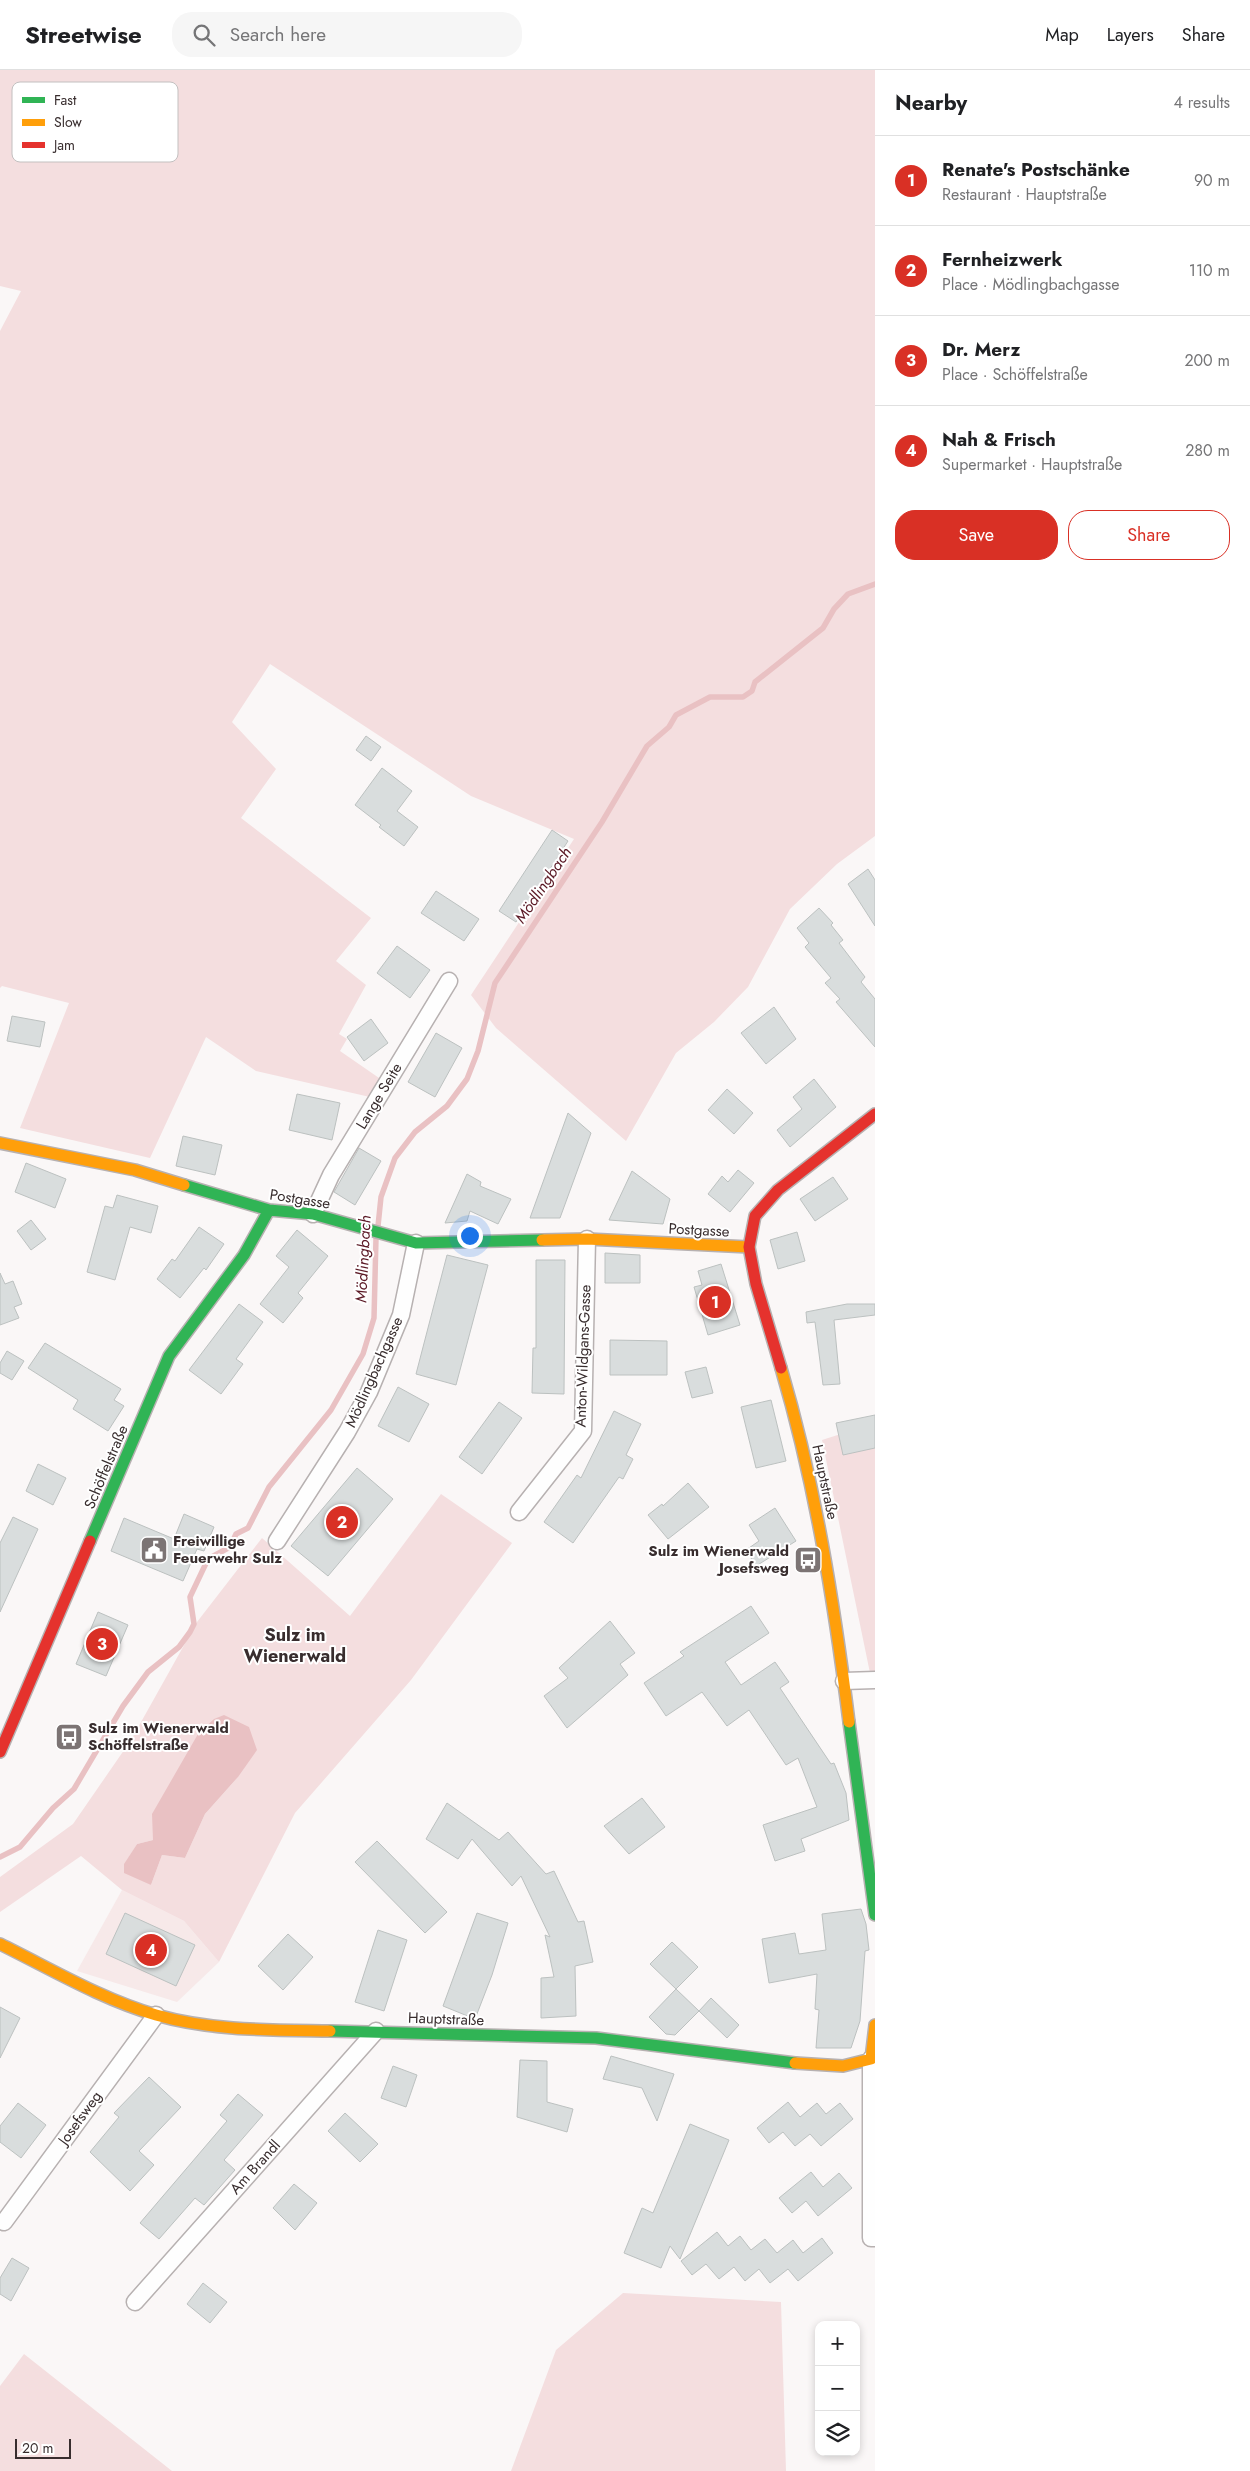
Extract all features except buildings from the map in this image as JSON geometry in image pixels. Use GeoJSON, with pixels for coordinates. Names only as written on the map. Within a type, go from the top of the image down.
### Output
{"type":"FeatureCollection","features":[{"type":"Feature","properties":{"kind":"main road","name":"Hauptstraße"},"geometry":{"type":"LineString","coordinates":[[875,1114],[778,1190],[755,1216],[749,1247],[756,1284],[798,1426],[825,1555],[875,1915]]}},
{"type":"Feature","properties":{"kind":"main road","name":"Postgasse"},"geometry":{"type":"LineString","coordinates":[[0,1143],[135,1170],[269,1210],[313,1214],[416,1243],[587,1239],[749,1247]]}},
{"type":"Feature","properties":{"kind":"main road","name":"Schöffelstraße"},"geometry":{"type":"LineString","coordinates":[[0,1752],[170,1356],[244,1255],[269,1210]]}},
{"type":"Feature","properties":{"kind":"main road","name":"Hauptstraße"},"geometry":{"type":"LineString","coordinates":[[0,1944],[110,1999],[156,2015],[188,2022],[249,2029],[596,2038],[783,2062],[823,2065],[843,2066],[871,2059]]}},
{"type":"Feature","properties":{"kind":"main road"},"geometry":{"type":"LineString","coordinates":[[871,2059],[875,2025]]}},
{"type":"Feature","properties":{"kind":"street","name":"Lange Seite"},"geometry":{"type":"LineString","coordinates":[[313,1214],[331,1175],[449,981]]}},
{"type":"Feature","properties":{"kind":"street","name":"Anton-Wildgans-Gasse"},"geometry":{"type":"LineString","coordinates":[[519,1512],[582,1431],[587,1239]]}},
{"type":"Feature","properties":{"kind":"street","name":"Mödlingbachgasse"},"geometry":{"type":"LineString","coordinates":[[277,1541],[347,1432],[369,1392],[401,1315],[416,1243]]}},
{"type":"Feature","properties":{"kind":"street"},"geometry":{"type":"LineString","coordinates":[[844,1681],[875,1680]]}},
{"type":"Feature","properties":{"kind":"street","name":"Josefsweg"},"geometry":{"type":"LineString","coordinates":[[4,2222],[156,2015]]}},
{"type":"Feature","properties":{"kind":"street","name":"Am Brandl"},"geometry":{"type":"LineString","coordinates":[[135,2302],[376,2032]]}},
{"type":"Feature","properties":{"kind":"street"},"geometry":{"type":"LineString","coordinates":[[871,2059],[871,2238],[875,2238]]}},
{"type":"Feature","properties":{"kind":"shaded area"},"geometry":{"type":"Polygon","coordinates":[[[0,70],[875,70],[875,836],[837,864],[790,909],[748,987],[714,1022],[676,1053],[626,1141],[496,1028],[471,995],[574,839],[471,796],[270,664],[232,722],[276,769],[241,818],[371,918],[336,961],[366,985],[339,1034],[347,1039],[340,1051],[382,1080],[370,1097],[256,1071],[206,1037],[150,1158],[20,1128],[69,1003],[2,986],[0,988],[0,331],[21,291],[0,286],[0,70]]]}},
{"type":"Feature","properties":{"kind":"shaded area"},"geometry":{"type":"Polygon","coordinates":[[[875,1423],[875,1673],[870,1673],[822,1440],[875,1423]]]}},
{"type":"Feature","properties":{"kind":"shaded area"},"geometry":{"type":"Polygon","coordinates":[[[441,1494],[512,1543],[411,1680],[295,1813],[219,1962],[184,1921],[122,1890],[81,1856],[0,1912],[0,1877],[73,1824],[131,1740],[197,1622],[262,1538],[350,1616],[441,1494]],[[238,1777],[153,1840],[137,1844],[124,1865],[151,1885],[162,1855],[185,1858],[205,1814],[238,1777]]]}},
{"type":"Feature","properties":{"kind":"shaded area"},"geometry":{"type":"Polygon","coordinates":[[[224,1715],[249,1727],[257,1750],[238,1777],[205,1814],[185,1858],[162,1855],[151,1885],[124,1873],[124,1864],[137,1844],[153,1840],[152,1814],[198,1734],[214,1719],[224,1715]]]}},
{"type":"Feature","properties":{"kind":"shaded area"},"geometry":{"type":"Polygon","coordinates":[[[122,1890],[184,1921],[219,1962],[177,2002],[77,1971],[122,1890]]]}},
{"type":"Feature","properties":{"kind":"shaded area"},"geometry":{"type":"Polygon","coordinates":[[[623,2293],[781,2302],[786,2471],[511,2471],[556,2350],[623,2293]]]}},
{"type":"Feature","properties":{"kind":"shaded area"},"geometry":{"type":"Polygon","coordinates":[[[24,2354],[172,2471],[0,2471],[0,2386],[24,2354]]]}},
{"type":"Feature","properties":{"kind":"waterway","name":"Mödlingbach"},"geometry":{"type":"LineString","coordinates":[[378,1226],[381,1197],[395,1158],[415,1132],[447,1106],[467,1079],[478,1051],[495,983],[602,822],[647,746],[669,727],[676,715],[710,697],[743,697],[752,691],[755,682],[823,628],[834,609],[848,594],[875,584]]}},
{"type":"Feature","properties":{"kind":"waterway","name":"Mödlingbach"},"geometry":{"type":"LineString","coordinates":[[0,1857],[20,1847],[53,1808],[74,1789],[123,1706],[148,1672],[179,1647],[190,1632],[194,1624],[190,1597],[208,1559],[230,1547],[236,1534],[248,1528],[269,1487],[331,1410],[363,1354],[374,1318],[376,1238]]}},
{"type":"Feature","properties":{"kind":"traffic: fast"},"geometry":{"type":"LineString","coordinates":[[184,1185],[269,1210],[313,1214],[416,1243],[542,1240]]}},
{"type":"Feature","properties":{"kind":"traffic: fast"},"geometry":{"type":"LineString","coordinates":[[90,1541],[169,1356],[244,1255],[269,1210]]}},
{"type":"Feature","properties":{"kind":"traffic: fast"},"geometry":{"type":"LineString","coordinates":[[849,1722],[875,1915]]}},
{"type":"Feature","properties":{"kind":"traffic: fast"},"geometry":{"type":"LineString","coordinates":[[330,2031],[596,2038],[795,2063]]}},
{"type":"Feature","properties":{"kind":"traffic: slow"},"geometry":{"type":"LineString","coordinates":[[0,1143],[135,1170],[184,1185]]}},
{"type":"Feature","properties":{"kind":"traffic: slow"},"geometry":{"type":"LineString","coordinates":[[542,1240],[587,1239],[749,1247]]}},
{"type":"Feature","properties":{"kind":"traffic: slow"},"geometry":{"type":"LineString","coordinates":[[781,1368],[814,1499],[837,1632],[849,1722]]}},
{"type":"Feature","properties":{"kind":"traffic: slow"},"geometry":{"type":"LineString","coordinates":[[0,1944],[96,1992],[156,2015],[220,2027],[330,2031]]}},
{"type":"Feature","properties":{"kind":"traffic: slow"},"geometry":{"type":"LineString","coordinates":[[795,2063],[843,2066],[871,2059],[875,2025]]}},
{"type":"Feature","properties":{"kind":"traffic: jam"},"geometry":{"type":"LineString","coordinates":[[781,1368],[756,1284],[749,1247],[755,1216],[778,1190],[875,1114]]}},
{"type":"Feature","properties":{"kind":"traffic: jam"},"geometry":{"type":"LineString","coordinates":[[0,1752],[90,1541]]}},
{"type":"Feature","properties":{"kind":"place","name":"Renate's Postschänke"},"geometry":{"type":"Point","coordinates":[715,1302]}},
{"type":"Feature","properties":{"kind":"place","name":"Fernheizwerk"},"geometry":{"type":"Point","coordinates":[342,1522]}},
{"type":"Feature","properties":{"kind":"place","name":"Freiwillige Feuerwehr Sulz"},"geometry":{"type":"Point","coordinates":[154,1550]}},
{"type":"Feature","properties":{"kind":"place","name":"Sulz im Wienerwald Josefsweg"},"geometry":{"type":"Point","coordinates":[808,1560]}},
{"type":"Feature","properties":{"kind":"place","name":"Dr. Merz"},"geometry":{"type":"Point","coordinates":[102,1644]}},
{"type":"Feature","properties":{"kind":"place","name":"Sulz im Wienerwald Schöffelstraße"},"geometry":{"type":"Point","coordinates":[69,1737]}},
{"type":"Feature","properties":{"kind":"place","name":"Nah & Frisch"},"geometry":{"type":"Point","coordinates":[151,1950]}},
{"type":"Feature","properties":{"kind":"district","name":"Sulz im Wienerwald"},"geometry":{"type":"Point","coordinates":[295,1645]}}]}
